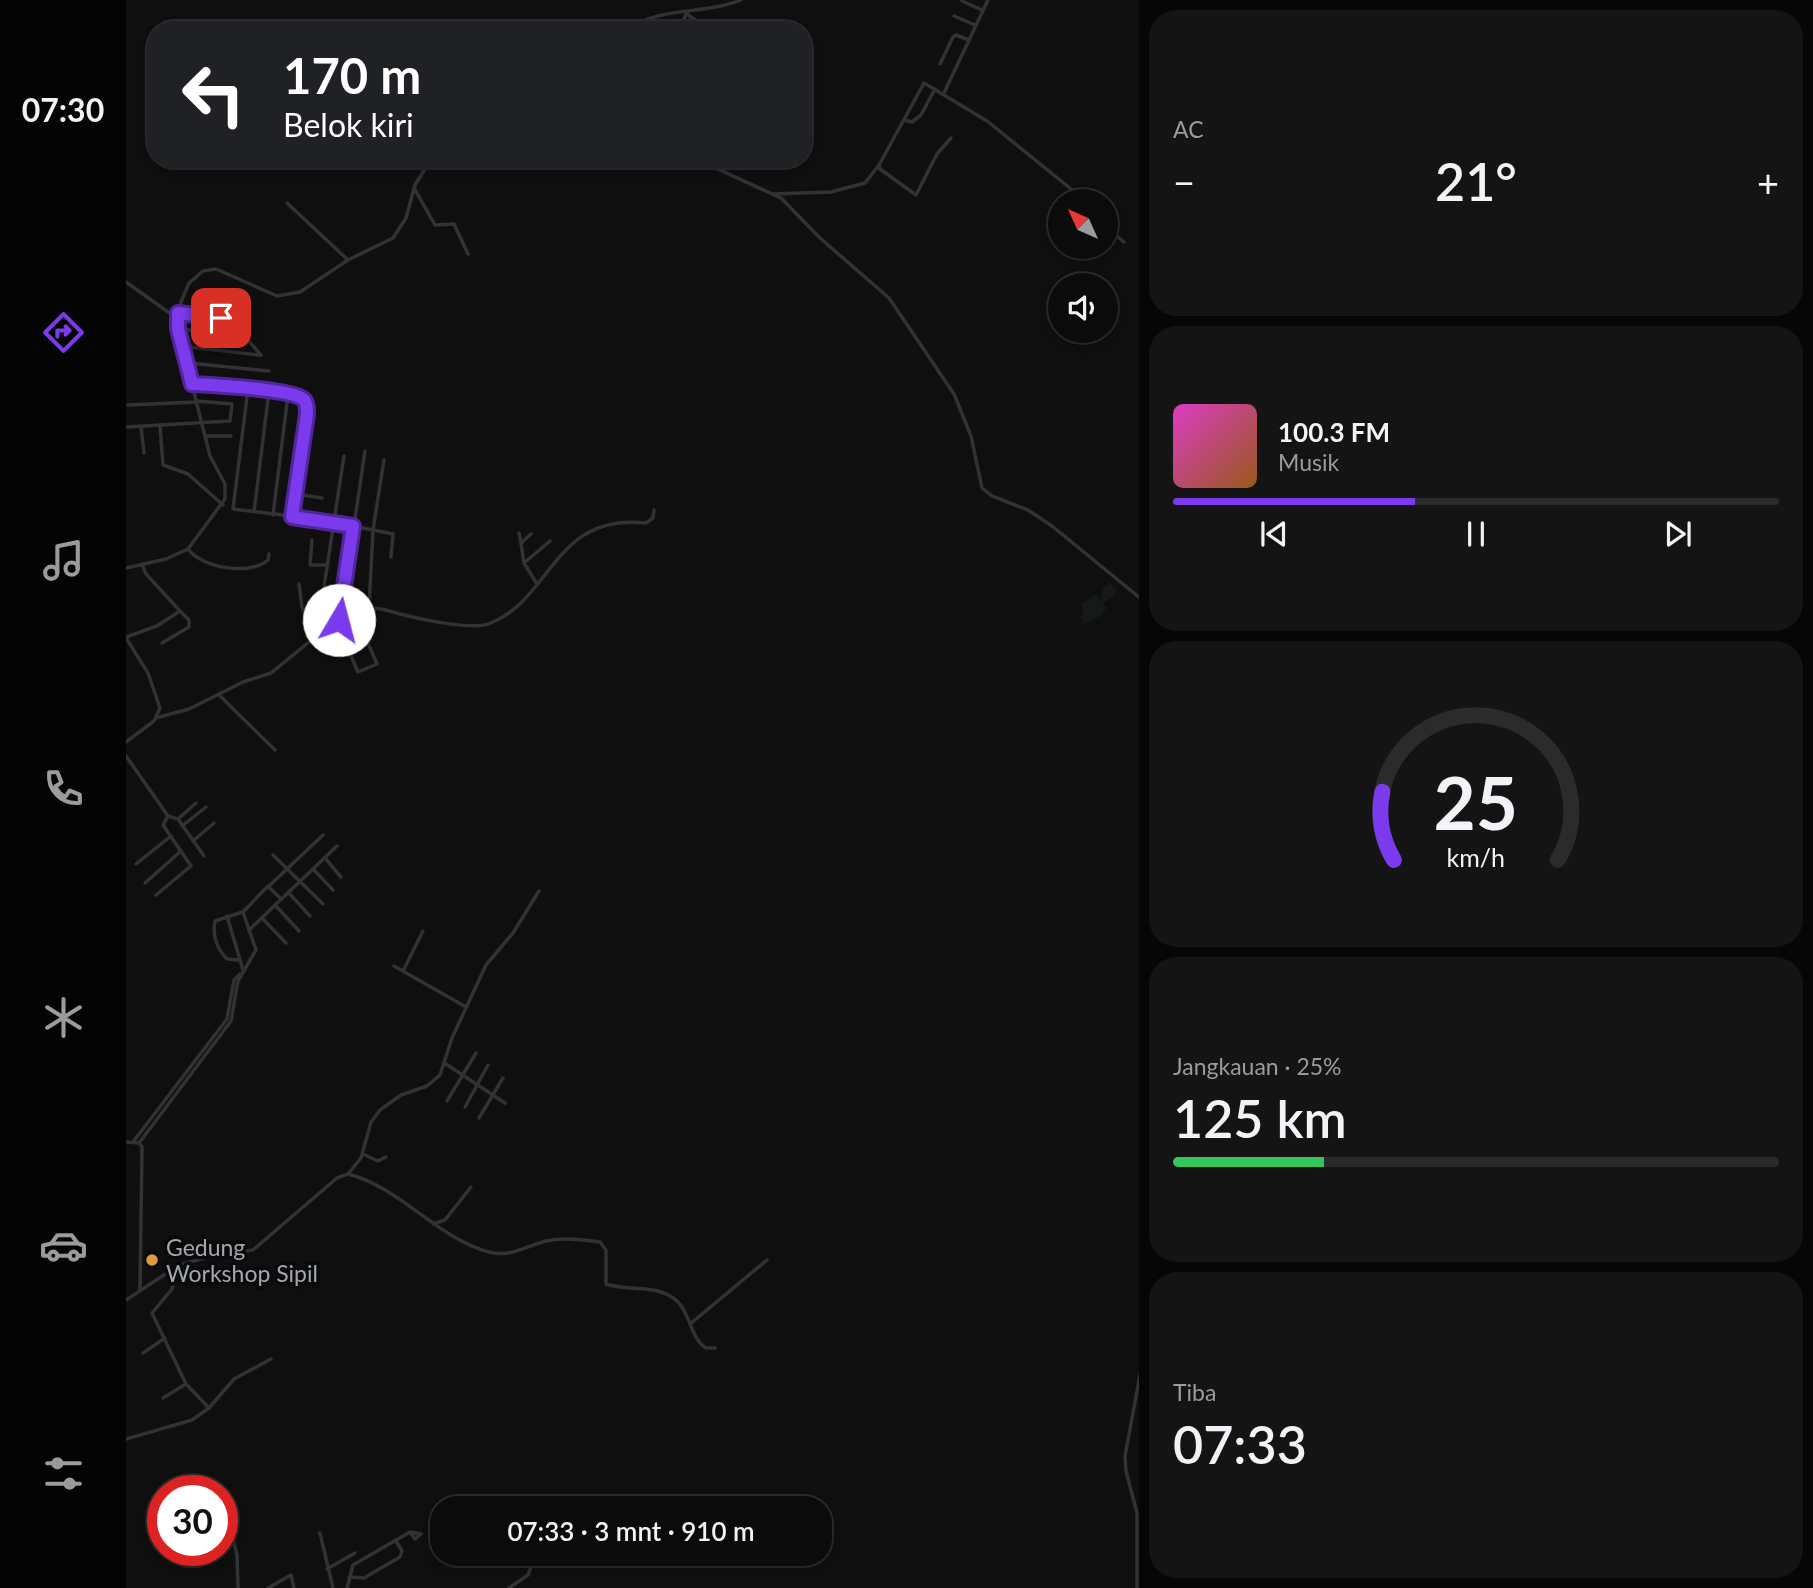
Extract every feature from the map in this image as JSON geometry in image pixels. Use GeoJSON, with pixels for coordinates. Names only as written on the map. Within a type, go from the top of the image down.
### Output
{"type":"FeatureCollection","features":[{"type":"Feature","properties":{"kind":"street"},"geometry":{"type":"LineString","coordinates":[[645,21],[652,17],[714,10],[741,0]]}},
{"type":"Feature","properties":{"kind":"street"},"geometry":{"type":"LineString","coordinates":[[944,93],[988,0]]}},
{"type":"Feature","properties":{"kind":"street"},"geometry":{"type":"LineString","coordinates":[[962,1],[982,10]]}},
{"type":"Feature","properties":{"kind":"street"},"geometry":{"type":"LineString","coordinates":[[687,13],[697,21]]}},
{"type":"Feature","properties":{"kind":"street"},"geometry":{"type":"LineString","coordinates":[[684,21],[687,13]]}},
{"type":"Feature","properties":{"kind":"street"},"geometry":{"type":"LineString","coordinates":[[954,16],[975,25]]}},
{"type":"Feature","properties":{"kind":"street"},"geometry":{"type":"LineString","coordinates":[[940,64],[953,37],[956,35],[969,40]]}},
{"type":"Feature","properties":{"kind":"street"},"geometry":{"type":"LineString","coordinates":[[773,194],[831,192],[856,187],[868,181],[925,83],[993,127],[1071,189]]}},
{"type":"Feature","properties":{"kind":"street"},"geometry":{"type":"LineString","coordinates":[[904,120],[916,121],[936,89]]}},
{"type":"Feature","properties":{"kind":"street"},"geometry":{"type":"LineString","coordinates":[[879,165],[880,169],[916,195],[937,154],[951,138]]}},
{"type":"Feature","properties":{"kind":"street"},"geometry":{"type":"LineString","coordinates":[[126,568],[166,559],[188,549],[223,505],[225,484],[212,461],[189,363],[181,346],[178,329],[178,316],[190,283],[208,270],[232,274],[268,293],[284,297],[300,292],[348,260],[386,243],[398,233],[406,218],[414,188],[426,168]]}},
{"type":"Feature","properties":{"kind":"street"},"geometry":{"type":"LineString","coordinates":[[716,168],[787,202],[813,232],[850,261],[900,312],[954,394],[973,442],[982,488],[992,496],[1044,520],[1139,598]]}},
{"type":"Feature","properties":{"kind":"street"},"geometry":{"type":"LineString","coordinates":[[414,188],[435,225],[454,224],[468,254]]}},
{"type":"Feature","properties":{"kind":"street"},"geometry":{"type":"LineString","coordinates":[[287,203],[348,260]]}},
{"type":"Feature","properties":{"kind":"street"},"geometry":{"type":"LineString","coordinates":[[1118,237],[1124,242]]}},
{"type":"Feature","properties":{"kind":"street"},"geometry":{"type":"LineString","coordinates":[[126,282],[178,316],[226,319],[246,335],[261,355],[181,346]]}},
{"type":"Feature","properties":{"kind":"street"},"geometry":{"type":"LineString","coordinates":[[178,329],[246,335]]}},
{"type":"Feature","properties":{"kind":"street"},"geometry":{"type":"LineString","coordinates":[[189,363],[269,371]]}},
{"type":"Feature","properties":{"kind":"street"},"geometry":{"type":"LineString","coordinates":[[192,384],[248,388],[302,398],[307,406],[292,517]]}},
{"type":"Feature","properties":{"kind":"street"},"geometry":{"type":"LineString","coordinates":[[248,388],[233,509],[393,534],[391,557]]}},
{"type":"Feature","properties":{"kind":"street"},"geometry":{"type":"LineString","coordinates":[[254,512],[269,391]]}},
{"type":"Feature","properties":{"kind":"street"},"geometry":{"type":"LineString","coordinates":[[273,515],[288,395]]}},
{"type":"Feature","properties":{"kind":"street"},"geometry":{"type":"LineString","coordinates":[[126,427],[230,421],[232,404],[196,402],[128,405]]}},
{"type":"Feature","properties":{"kind":"street"},"geometry":{"type":"LineString","coordinates":[[141,426],[144,453]]}},
{"type":"Feature","properties":{"kind":"street"},"geometry":{"type":"LineString","coordinates":[[160,426],[163,465],[188,474],[223,505]]}},
{"type":"Feature","properties":{"kind":"street"},"geometry":{"type":"LineString","coordinates":[[205,436],[230,436]]}},
{"type":"Feature","properties":{"kind":"street"},"geometry":{"type":"LineString","coordinates":[[356,617],[377,664],[358,672],[339,628],[365,451]]}},
{"type":"Feature","properties":{"kind":"street"},"geometry":{"type":"LineString","coordinates":[[322,635],[321,612],[344,456]]}},
{"type":"Feature","properties":{"kind":"street"},"geometry":{"type":"LineString","coordinates":[[369,608],[373,530],[384,460]]}},
{"type":"Feature","properties":{"kind":"street"},"geometry":{"type":"LineString","coordinates":[[295,494],[322,498]]}},
{"type":"Feature","properties":{"kind":"street"},"geometry":{"type":"LineString","coordinates":[[126,742],[156,718],[189,709],[276,670],[314,638],[339,628],[369,608],[485,625],[509,612],[569,546],[603,526],[634,521],[646,523],[653,518],[654,510]]}},
{"type":"Feature","properties":{"kind":"street"},"geometry":{"type":"LineString","coordinates":[[519,533],[524,563],[537,584]]}},
{"type":"Feature","properties":{"kind":"street"},"geometry":{"type":"LineString","coordinates":[[521,543],[531,534]]}},
{"type":"Feature","properties":{"kind":"street"},"geometry":{"type":"LineString","coordinates":[[312,540],[310,565],[328,565]]}},
{"type":"Feature","properties":{"kind":"street"},"geometry":{"type":"LineString","coordinates":[[524,563],[550,541]]}},
{"type":"Feature","properties":{"kind":"street"},"geometry":{"type":"LineString","coordinates":[[188,549],[198,559],[218,567],[261,565],[267,562],[269,554]]}},
{"type":"Feature","properties":{"kind":"street"},"geometry":{"type":"LineString","coordinates":[[142,564],[146,574],[189,620],[189,627],[162,643]]}},
{"type":"Feature","properties":{"kind":"street"},"geometry":{"type":"LineString","coordinates":[[299,584],[302,607],[314,638]]}},
{"type":"Feature","properties":{"kind":"street"},"geometry":{"type":"LineString","coordinates":[[156,718],[159,704],[154,687],[126,638],[157,626],[180,611]]}},
{"type":"Feature","properties":{"kind":"street"},"geometry":{"type":"LineString","coordinates":[[219,695],[275,750]]}},
{"type":"Feature","properties":{"kind":"street"},"geometry":{"type":"LineString","coordinates":[[126,755],[168,816],[178,819],[204,856]]}},
{"type":"Feature","properties":{"kind":"street"},"geometry":{"type":"LineString","coordinates":[[178,819],[197,803]]}},
{"type":"Feature","properties":{"kind":"street"},"geometry":{"type":"LineString","coordinates":[[182,825],[206,807]]}},
{"type":"Feature","properties":{"kind":"street"},"geometry":{"type":"LineString","coordinates":[[156,895],[191,866],[163,825],[168,816]]}},
{"type":"Feature","properties":{"kind":"street"},"geometry":{"type":"LineString","coordinates":[[193,841],[214,823]]}},
{"type":"Feature","properties":{"kind":"street"},"geometry":{"type":"LineString","coordinates":[[239,960],[223,957],[215,938],[215,920],[243,912],[323,835]]}},
{"type":"Feature","properties":{"kind":"street"},"geometry":{"type":"LineString","coordinates":[[136,864],[170,836]]}},
{"type":"Feature","properties":{"kind":"street"},"geometry":{"type":"LineString","coordinates":[[249,930],[337,846]]}},
{"type":"Feature","properties":{"kind":"street"},"geometry":{"type":"LineString","coordinates":[[145,883],[181,851]]}},
{"type":"Feature","properties":{"kind":"street"},"geometry":{"type":"LineString","coordinates":[[273,855],[323,904]]}},
{"type":"Feature","properties":{"kind":"street"},"geometry":{"type":"LineString","coordinates":[[324,858],[341,877]]}},
{"type":"Feature","properties":{"kind":"street"},"geometry":{"type":"LineString","coordinates":[[313,869],[333,890]]}},
{"type":"Feature","properties":{"kind":"street"},"geometry":{"type":"LineString","coordinates":[[268,886],[281,899]]}},
{"type":"Feature","properties":{"kind":"street"},"geometry":{"type":"LineString","coordinates":[[126,1300],[179,1265],[259,1247],[337,1178],[348,1174],[363,1154],[371,1122],[380,1110],[401,1095],[434,1082],[446,1064],[452,1038],[486,965],[513,933],[539,891]]}},
{"type":"Feature","properties":{"kind":"street"},"geometry":{"type":"LineString","coordinates":[[288,892],[310,916]]}},
{"type":"Feature","properties":{"kind":"street"},"geometry":{"type":"LineString","coordinates":[[275,905],[299,931]]}},
{"type":"Feature","properties":{"kind":"street"},"geometry":{"type":"LineString","coordinates":[[133,1142],[229,1013],[234,980],[256,950],[243,912]]}},
{"type":"Feature","properties":{"kind":"street"},"geometry":{"type":"LineString","coordinates":[[139,1143],[231,1021],[242,972],[227,916]]}},
{"type":"Feature","properties":{"kind":"street"},"geometry":{"type":"LineString","coordinates":[[262,918],[286,943]]}},
{"type":"Feature","properties":{"kind":"street"},"geometry":{"type":"LineString","coordinates":[[403,971],[423,931]]}},
{"type":"Feature","properties":{"kind":"street"},"geometry":{"type":"LineString","coordinates":[[394,967],[466,1007]]}},
{"type":"Feature","properties":{"kind":"street"},"geometry":{"type":"LineString","coordinates":[[447,1101],[476,1053]]}},
{"type":"Feature","properties":{"kind":"street"},"geometry":{"type":"LineString","coordinates":[[446,1064],[479,1083],[505,1104]]}},
{"type":"Feature","properties":{"kind":"street"},"geometry":{"type":"LineString","coordinates":[[465,1107],[488,1065]]}},
{"type":"Feature","properties":{"kind":"street"},"geometry":{"type":"LineString","coordinates":[[479,1118],[503,1078]]}},
{"type":"Feature","properties":{"kind":"street"},"geometry":{"type":"LineString","coordinates":[[126,1142],[139,1143],[142,1147],[140,1292]]}},
{"type":"Feature","properties":{"kind":"street"},"geometry":{"type":"LineString","coordinates":[[363,1154],[378,1161],[386,1157]]}},
{"type":"Feature","properties":{"kind":"street"},"geometry":{"type":"LineString","coordinates":[[348,1174],[394,1193],[433,1224],[471,1245],[497,1254],[514,1252],[556,1239],[600,1242],[606,1250],[606,1284],[660,1292],[677,1302],[703,1347],[715,1348]]}},
{"type":"Feature","properties":{"kind":"street"},"geometry":{"type":"LineString","coordinates":[[433,1224],[445,1220],[471,1187]]}},
{"type":"Feature","properties":{"kind":"street"},"geometry":{"type":"LineString","coordinates":[[230,1279],[234,1275],[233,1254]]}},
{"type":"Feature","properties":{"kind":"street"},"geometry":{"type":"LineString","coordinates":[[690,1324],[767,1260]]}},
{"type":"Feature","properties":{"kind":"street"},"geometry":{"type":"LineString","coordinates":[[179,1265],[172,1289],[152,1313],[186,1384],[209,1408]]}},
{"type":"Feature","properties":{"kind":"street"},"geometry":{"type":"LineString","coordinates":[[143,1353],[165,1338]]}},
{"type":"Feature","properties":{"kind":"street"},"geometry":{"type":"LineString","coordinates":[[126,1439],[192,1420],[209,1408],[234,1380],[271,1359]]}},
{"type":"Feature","properties":{"kind":"street"},"geometry":{"type":"LineString","coordinates":[[1137,1588],[1136,1513],[1126,1474],[1125,1456],[1139,1376]]}},
{"type":"Feature","properties":{"kind":"street"},"geometry":{"type":"LineString","coordinates":[[163,1398],[186,1384]]}},
{"type":"Feature","properties":{"kind":"street"},"geometry":{"type":"LineString","coordinates":[[347,1588],[353,1565],[410,1532]]}},
{"type":"Feature","properties":{"kind":"street"},"geometry":{"type":"LineString","coordinates":[[320,1533],[333,1588]]}},
{"type":"Feature","properties":{"kind":"street"},"geometry":{"type":"LineString","coordinates":[[349,1577],[364,1578],[400,1557],[402,1551],[396,1540]]}},
{"type":"Feature","properties":{"kind":"street"},"geometry":{"type":"LineString","coordinates":[[327,1569],[355,1553]]}},
{"type":"Feature","properties":{"kind":"street"},"geometry":{"type":"LineString","coordinates":[[237,1566],[238,1588]]}},
{"type":"Feature","properties":{"kind":"street"},"geometry":{"type":"LineString","coordinates":[[509,1588],[515,1581],[526,1577],[532,1566]]}},
{"type":"Feature","properties":{"kind":"street"},"geometry":{"type":"LineString","coordinates":[[268,1588],[291,1575],[294,1588]]}},
{"type":"Feature","properties":{"kind":"shaded area"},"geometry":{"type":"Polygon","coordinates":[[[1110,583],[1117,590],[1114,596],[1103,603],[1106,609],[1100,616],[1084,624],[1079,616],[1084,615],[1082,604],[1095,595],[1101,601],[1103,589],[1110,583]]]}},
{"type":"Feature","properties":{"kind":"place","name":"Gedung Workshop Sipil"},"geometry":{"type":"Point","coordinates":[152,1260]}},
{"type":"Feature","properties":{"kind":"route"},"geometry":{"type":"LineString","coordinates":[[221,318],[178,313],[181,346],[189,363],[192,384],[269,391],[302,398],[306,402],[307,414],[292,517],[353,526],[339,620]]}}]}
